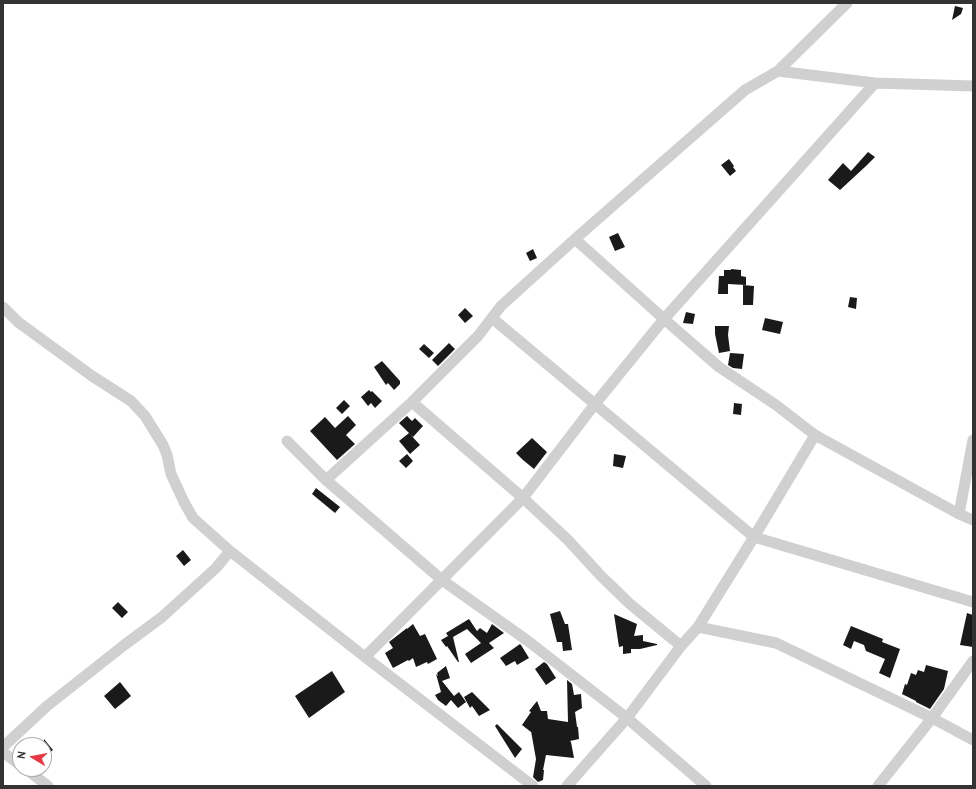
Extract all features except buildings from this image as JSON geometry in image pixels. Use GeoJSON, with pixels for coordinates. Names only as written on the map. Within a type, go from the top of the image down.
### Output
{"type":"FeatureCollection","features":[{"type":"Feature","properties":{"kind":"street"},"geometry":{"type":"LineString","coordinates":[[326,480],[412,402],[478,336],[501,306],[745,90],[778,71],[847,3]]}},
{"type":"Feature","properties":{"kind":"street"},"geometry":{"type":"LineString","coordinates":[[778,71],[875,83],[973,86]]}},
{"type":"Feature","properties":{"kind":"street"},"geometry":{"type":"LineString","coordinates":[[365,657],[523,498],[664,319],[875,83]]}},
{"type":"Feature","properties":{"kind":"street"},"geometry":{"type":"LineString","coordinates":[[575,239],[719,367],[776,405],[815,435],[973,520]]}},
{"type":"Feature","properties":{"kind":"street"},"geometry":{"type":"LineString","coordinates":[[3,307],[18,322],[92,376],[131,401],[145,416],[163,445],[171,474],[184,502],[194,518],[230,551],[533,786]]}},
{"type":"Feature","properties":{"kind":"street"},"geometry":{"type":"LineString","coordinates":[[492,318],[754,537],[973,602]]}},
{"type":"Feature","properties":{"kind":"street"},"geometry":{"type":"LineString","coordinates":[[412,402],[523,498],[568,540],[601,576],[630,604],[681,646]]}},
{"type":"Feature","properties":{"kind":"street"},"geometry":{"type":"LineString","coordinates":[[567,786],[627,718],[681,646],[698,627],[815,435]]}},
{"type":"Feature","properties":{"kind":"street"},"geometry":{"type":"LineString","coordinates":[[960,514],[973,440]]}},
{"type":"Feature","properties":{"kind":"street"},"geometry":{"type":"LineString","coordinates":[[287,441],[326,480],[442,580],[528,641],[627,718],[706,786]]}},
{"type":"Feature","properties":{"kind":"street"},"geometry":{"type":"LineString","coordinates":[[3,747],[47,706],[162,617],[216,568],[230,551]]}},
{"type":"Feature","properties":{"kind":"street"},"geometry":{"type":"LineString","coordinates":[[698,627],[776,643],[932,718],[973,740]]}},
{"type":"Feature","properties":{"kind":"street"},"geometry":{"type":"LineString","coordinates":[[878,786],[932,718],[973,661]]}},
{"type":"Feature","properties":{"kind":"street"},"geometry":{"type":"LineString","coordinates":[[3,752],[12,759]]}},
{"type":"Feature","properties":{"kind":"street"},"geometry":{"type":"LineString","coordinates":[[36,777],[48,786]]}}]}
